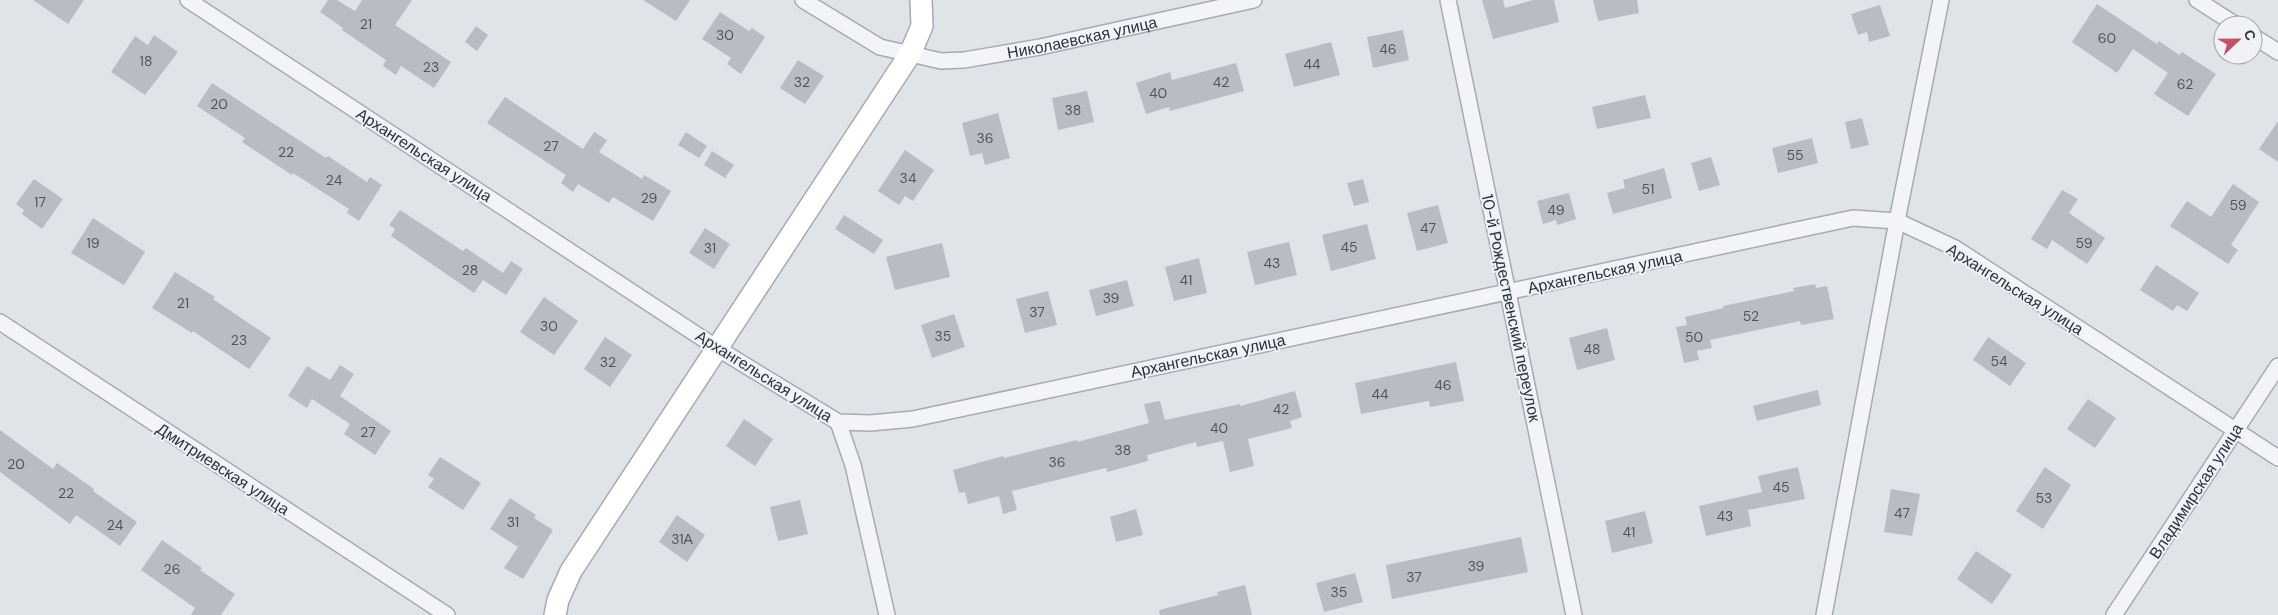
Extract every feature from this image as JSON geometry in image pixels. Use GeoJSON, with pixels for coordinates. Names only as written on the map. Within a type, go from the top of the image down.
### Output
{"type":"FeatureCollection","features":[{"type":"Feature","properties":{"kind":"main road"},"geometry":{"type":"LineString","coordinates":[[555,615],[558,600],[571,572],[910,54],[922,26],[925,2]]}},
{"type":"Feature","properties":{"kind":"street","name":"Архангельская улица"},"geometry":{"type":"LineString","coordinates":[[188,0],[717,348],[838,422],[870,423],[913,419],[1853,218],[1897,221],[1955,248],[2278,458]]}},
{"type":"Feature","properties":{"kind":"street","name":"Николаевская улица"},"geometry":{"type":"LineString","coordinates":[[803,0],[880,47],[942,61],[964,60],[1040,47],[1254,0]]}},
{"type":"Feature","properties":{"kind":"street","name":"10-й Рождественский переулок"},"geometry":{"type":"LineString","coordinates":[[1448,0],[1574,615]]}},
{"type":"Feature","properties":{"kind":"street"},"geometry":{"type":"LineString","coordinates":[[1824,615],[1897,221],[1941,0]]}},
{"type":"Feature","properties":{"kind":"street"},"geometry":{"type":"LineString","coordinates":[[2197,0],[2220,15]]}},
{"type":"Feature","properties":{"kind":"street"},"geometry":{"type":"LineString","coordinates":[[2263,42],[2278,52]]}},
{"type":"Feature","properties":{"kind":"street","name":"Дмитриевская улица"},"geometry":{"type":"LineString","coordinates":[[0,322],[446,615]]}},
{"type":"Feature","properties":{"kind":"street","name":"Владимирская улица"},"geometry":{"type":"LineString","coordinates":[[2114,615],[2278,366]]}},
{"type":"Feature","properties":{"kind":"street"},"geometry":{"type":"LineString","coordinates":[[838,422],[853,465],[887,615]]}},
{"type":"Feature","properties":{"kind":"building"},"geometry":{"type":"Polygon","coordinates":[[[33,0],[84,0],[68,24],[33,0]]]}},
{"type":"Feature","properties":{"kind":"building"},"geometry":{"type":"Polygon","coordinates":[[[328,0],[337,0],[355,11],[362,0],[412,0],[395,25],[451,62],[434,88],[401,66],[396,75],[383,66],[386,60],[342,30],[343,28],[320,12],[328,0]]]}},
{"type":"Feature","properties":{"kind":"building"},"geometry":{"type":"Polygon","coordinates":[[[643,0],[690,0],[676,21],[643,0]]]}},
{"type":"Feature","properties":{"kind":"building"},"geometry":{"type":"Polygon","coordinates":[[[1482,0],[1503,0],[1505,8],[1533,0],[1554,0],[1559,22],[1493,39],[1482,0]]]}},
{"type":"Feature","properties":{"kind":"building"},"geometry":{"type":"Polygon","coordinates":[[[1593,0],[1637,0],[1639,13],[1598,21],[1593,0]]]}},
{"type":"Feature","properties":{"kind":"building"},"geometry":{"type":"Polygon","coordinates":[[[2097,4],[2157,44],[2159,41],[2179,55],[2182,52],[2216,74],[2188,116],[2154,94],[2168,73],[2133,49],[2117,73],[2072,42],[2097,4]]]}},
{"type":"Feature","properties":{"kind":"building"},"geometry":{"type":"Polygon","coordinates":[[[1880,5],[1890,36],[1869,42],[1867,32],[1858,35],[1851,14],[1880,5]]]}},
{"type":"Feature","properties":{"kind":"building"},"geometry":{"type":"Polygon","coordinates":[[[720,12],[749,31],[752,28],[765,37],[741,74],[727,64],[731,58],[702,39],[720,12]]]}},
{"type":"Feature","properties":{"kind":"building"},"geometry":{"type":"Polygon","coordinates":[[[476,26],[488,35],[477,51],[465,42],[476,26]]]}},
{"type":"Feature","properties":{"kind":"building"},"geometry":{"type":"Polygon","coordinates":[[[1403,30],[1409,60],[1373,68],[1367,37],[1403,30]]]}},
{"type":"Feature","properties":{"kind":"building"},"geometry":{"type":"Polygon","coordinates":[[[154,35],[178,52],[145,95],[111,72],[135,36],[148,45],[154,35]]]}},
{"type":"Feature","properties":{"kind":"building"},"geometry":{"type":"Polygon","coordinates":[[[1331,42],[1340,75],[1294,87],[1285,54],[1331,42]]]}},
{"type":"Feature","properties":{"kind":"building"},"geometry":{"type":"Polygon","coordinates":[[[798,60],[824,76],[805,104],[780,88],[798,60]]]}},
{"type":"Feature","properties":{"kind":"building"},"geometry":{"type":"Polygon","coordinates":[[[1236,63],[1244,91],[1170,111],[1169,107],[1146,114],[1136,83],[1170,72],[1172,80],[1236,63]]]}},
{"type":"Feature","properties":{"kind":"building"},"geometry":{"type":"Polygon","coordinates":[[[212,83],[326,158],[328,156],[367,182],[370,177],[382,185],[359,221],[347,213],[349,209],[242,142],[245,138],[197,106],[212,83]]]}},
{"type":"Feature","properties":{"kind":"building"},"geometry":{"type":"Polygon","coordinates":[[[1087,91],[1094,122],[1058,130],[1052,98],[1087,91]]]}},
{"type":"Feature","properties":{"kind":"building"},"geometry":{"type":"Polygon","coordinates":[[[1645,95],[1651,118],[1597,129],[1592,107],[1645,95]]]}},
{"type":"Feature","properties":{"kind":"building"},"geometry":{"type":"Polygon","coordinates":[[[505,97],[583,149],[594,132],[607,140],[599,152],[642,179],[644,175],[671,191],[653,221],[613,197],[609,203],[578,184],[573,192],[561,183],[566,175],[487,123],[505,97]]]}},
{"type":"Feature","properties":{"kind":"building"},"geometry":{"type":"Polygon","coordinates":[[[998,113],[1010,158],[985,165],[982,153],[970,156],[962,123],[998,113]]]}},
{"type":"Feature","properties":{"kind":"building"},"geometry":{"type":"Polygon","coordinates":[[[1862,118],[1869,145],[1851,149],[1845,122],[1862,118]]]}},
{"type":"Feature","properties":{"kind":"building"},"geometry":{"type":"Polygon","coordinates":[[[2278,121],[2278,162],[2259,149],[2278,121]]]}},
{"type":"Feature","properties":{"kind":"building"},"geometry":{"type":"Polygon","coordinates":[[[686,132],[707,146],[699,158],[678,145],[686,132]]]}},
{"type":"Feature","properties":{"kind":"building"},"geometry":{"type":"Polygon","coordinates":[[[1812,138],[1818,163],[1778,173],[1772,148],[1812,138]]]}},
{"type":"Feature","properties":{"kind":"building"},"geometry":{"type":"Polygon","coordinates":[[[905,150],[934,170],[913,201],[905,196],[899,205],[878,191],[905,150]]]}},
{"type":"Feature","properties":{"kind":"building"},"geometry":{"type":"Polygon","coordinates":[[[712,151],[734,165],[725,178],[704,165],[712,151]]]}},
{"type":"Feature","properties":{"kind":"building"},"geometry":{"type":"Polygon","coordinates":[[[1711,157],[1720,185],[1699,191],[1691,163],[1711,157]]]}},
{"type":"Feature","properties":{"kind":"building"},"geometry":{"type":"Polygon","coordinates":[[[1664,168],[1672,198],[1613,214],[1607,193],[1625,188],[1623,180],[1664,168]]]}},
{"type":"Feature","properties":{"kind":"building"},"geometry":{"type":"Polygon","coordinates":[[[34,179],[63,199],[42,229],[22,214],[24,210],[16,204],[34,179]]]}},
{"type":"Feature","properties":{"kind":"building"},"geometry":{"type":"Polygon","coordinates":[[[1363,179],[1369,202],[1354,206],[1347,183],[1363,179]]]}},
{"type":"Feature","properties":{"kind":"building"},"geometry":{"type":"Polygon","coordinates":[[[2233,184],[2259,202],[2231,245],[2238,250],[2228,264],[2170,226],[2187,201],[2211,217],[2233,184]]]}},
{"type":"Feature","properties":{"kind":"building"},"geometry":{"type":"Polygon","coordinates":[[[2062,190],[2078,199],[2069,213],[2105,238],[2087,264],[2052,240],[2047,249],[2031,239],[2062,190]]]}},
{"type":"Feature","properties":{"kind":"building"},"geometry":{"type":"Polygon","coordinates":[[[1569,193],[1576,219],[1557,225],[1556,220],[1543,224],[1537,201],[1569,193]]]}},
{"type":"Feature","properties":{"kind":"building"},"geometry":{"type":"Polygon","coordinates":[[[1438,205],[1448,243],[1417,251],[1407,213],[1438,205]]]}},
{"type":"Feature","properties":{"kind":"building"},"geometry":{"type":"Polygon","coordinates":[[[400,210],[463,251],[466,248],[503,273],[511,261],[523,269],[506,295],[483,280],[474,293],[391,236],[395,229],[389,225],[400,210]]]}},
{"type":"Feature","properties":{"kind":"building"},"geometry":{"type":"Polygon","coordinates":[[[844,215],[883,240],[874,254],[835,229],[844,215]]]}},
{"type":"Feature","properties":{"kind":"building"},"geometry":{"type":"Polygon","coordinates":[[[93,218],[145,252],[124,285],[71,253],[93,218]]]}},
{"type":"Feature","properties":{"kind":"building"},"geometry":{"type":"Polygon","coordinates":[[[1367,224],[1376,259],[1331,271],[1322,235],[1367,224]]]}},
{"type":"Feature","properties":{"kind":"building"},"geometry":{"type":"Polygon","coordinates":[[[705,228],[730,244],[714,269],[689,253],[705,228]]]}},
{"type":"Feature","properties":{"kind":"building"},"geometry":{"type":"Polygon","coordinates":[[[1289,242],[1297,275],[1255,285],[1247,252],[1289,242]]]}},
{"type":"Feature","properties":{"kind":"building"},"geometry":{"type":"Polygon","coordinates":[[[942,243],[950,277],[895,290],[886,257],[942,243]]]}},
{"type":"Feature","properties":{"kind":"building"},"geometry":{"type":"Polygon","coordinates":[[[1199,258],[1207,293],[1174,301],[1165,267],[1199,258]]]}},
{"type":"Feature","properties":{"kind":"building"},"geometry":{"type":"Polygon","coordinates":[[[2156,265],[2199,293],[2187,311],[2177,305],[2173,311],[2140,290],[2156,265]]]}},
{"type":"Feature","properties":{"kind":"building"},"geometry":{"type":"Polygon","coordinates":[[[175,272],[215,297],[213,299],[271,338],[249,369],[193,331],[192,333],[152,308],[175,272]]]}},
{"type":"Feature","properties":{"kind":"building"},"geometry":{"type":"Polygon","coordinates":[[[1127,280],[1134,306],[1096,316],[1089,290],[1127,280]]]}},
{"type":"Feature","properties":{"kind":"building"},"geometry":{"type":"Polygon","coordinates":[[[1815,284],[1816,288],[1827,286],[1834,319],[1801,325],[1800,321],[1710,340],[1712,348],[1697,351],[1699,360],[1684,363],[1676,327],[1687,325],[1685,317],[1724,308],[1723,306],[1794,291],[1793,288],[1815,284]]]}},
{"type":"Feature","properties":{"kind":"building"},"geometry":{"type":"Polygon","coordinates":[[[1048,291],[1057,325],[1025,333],[1016,299],[1048,291]]]}},
{"type":"Feature","properties":{"kind":"building"},"geometry":{"type":"Polygon","coordinates":[[[544,297],[578,321],[554,355],[520,332],[544,297]]]}},
{"type":"Feature","properties":{"kind":"building"},"geometry":{"type":"Polygon","coordinates":[[[954,314],[965,347],[932,358],[921,325],[954,314]]]}},
{"type":"Feature","properties":{"kind":"building"},"geometry":{"type":"Polygon","coordinates":[[[1607,328],[1615,360],[1577,370],[1569,338],[1607,328]]]}},
{"type":"Feature","properties":{"kind":"building"},"geometry":{"type":"Polygon","coordinates":[[[605,337],[632,355],[610,387],[584,369],[605,337]]]}},
{"type":"Feature","properties":{"kind":"building"},"geometry":{"type":"Polygon","coordinates":[[[1988,337],[2026,363],[2010,386],[1973,360],[1988,337]]]}},
{"type":"Feature","properties":{"kind":"building"},"geometry":{"type":"Polygon","coordinates":[[[1456,362],[1464,401],[1430,407],[1429,401],[1361,414],[1355,383],[1456,362]]]}},
{"type":"Feature","properties":{"kind":"building"},"geometry":{"type":"Polygon","coordinates":[[[340,365],[354,374],[340,396],[391,431],[375,455],[344,434],[350,424],[312,399],[307,408],[288,396],[307,366],[330,380],[340,365]]]}},
{"type":"Feature","properties":{"kind":"building"},"geometry":{"type":"Polygon","coordinates":[[[1818,390],[1821,405],[1757,421],[1753,406],[1818,390]]]}},
{"type":"Feature","properties":{"kind":"building"},"geometry":{"type":"Polygon","coordinates":[[[1295,391],[1302,417],[1290,421],[1292,428],[1248,439],[1254,466],[1230,472],[1223,441],[1197,447],[1196,442],[1147,455],[1148,461],[1107,472],[1106,468],[1012,491],[1017,510],[1003,514],[999,496],[968,504],[965,492],[959,493],[953,470],[1003,456],[1004,458],[1077,440],[1077,442],[1149,423],[1144,404],[1160,401],[1165,420],[1240,404],[1240,406],[1295,391]]]}},
{"type":"Feature","properties":{"kind":"building"},"geometry":{"type":"Polygon","coordinates":[[[2088,399],[2116,418],[2095,448],[2067,429],[2088,399]]]}},
{"type":"Feature","properties":{"kind":"building"},"geometry":{"type":"Polygon","coordinates":[[[744,419],[773,439],[755,466],[726,446],[744,419]]]}},
{"type":"Feature","properties":{"kind":"building"},"geometry":{"type":"Polygon","coordinates":[[[0,430],[53,469],[57,463],[137,522],[120,546],[76,515],[70,524],[0,472],[0,430]]]}},
{"type":"Feature","properties":{"kind":"building"},"geometry":{"type":"Polygon","coordinates":[[[440,457],[481,483],[463,510],[428,487],[434,479],[428,475],[440,457]]]}},
{"type":"Feature","properties":{"kind":"building"},"geometry":{"type":"Polygon","coordinates":[[[1798,467],[1805,499],[1748,510],[1751,526],[1706,536],[1699,506],[1762,492],[1758,476],[1798,467]]]}},
{"type":"Feature","properties":{"kind":"building"},"geometry":{"type":"Polygon","coordinates":[[[2045,467],[2071,485],[2043,529],[2016,511],[2045,467]]]}},
{"type":"Feature","properties":{"kind":"building"},"geometry":{"type":"Polygon","coordinates":[[[1891,489],[1920,494],[1912,536],[1884,532],[1891,489]]]}},
{"type":"Feature","properties":{"kind":"building"},"geometry":{"type":"Polygon","coordinates":[[[510,498],[536,515],[534,518],[553,530],[523,579],[504,568],[518,547],[490,529],[510,498]]]}},
{"type":"Feature","properties":{"kind":"building"},"geometry":{"type":"Polygon","coordinates":[[[800,500],[808,534],[778,541],[770,507],[800,500]]]}},
{"type":"Feature","properties":{"kind":"building"},"geometry":{"type":"Polygon","coordinates":[[[1136,509],[1143,535],[1116,542],[1110,517],[1136,509]]]}},
{"type":"Feature","properties":{"kind":"building"},"geometry":{"type":"Polygon","coordinates":[[[1645,511],[1653,543],[1612,553],[1605,521],[1645,511]]]}},
{"type":"Feature","properties":{"kind":"building"},"geometry":{"type":"Polygon","coordinates":[[[677,515],[705,535],[687,562],[659,542],[677,515]]]}},
{"type":"Feature","properties":{"kind":"building"},"geometry":{"type":"Polygon","coordinates":[[[1521,537],[1528,572],[1392,599],[1386,565],[1521,537]]]}},
{"type":"Feature","properties":{"kind":"building"},"geometry":{"type":"Polygon","coordinates":[[[162,540],[202,568],[200,570],[235,594],[221,615],[191,615],[195,608],[141,570],[162,540]]]}},
{"type":"Feature","properties":{"kind":"building"},"geometry":{"type":"Polygon","coordinates":[[[1976,551],[2012,575],[1992,604],[1957,579],[1976,551]]]}},
{"type":"Feature","properties":{"kind":"building"},"geometry":{"type":"Polygon","coordinates":[[[1355,573],[1363,602],[1324,612],[1316,583],[1355,573]]]}},
{"type":"Feature","properties":{"kind":"building"},"geometry":{"type":"Polygon","coordinates":[[[1245,585],[1252,615],[1160,615],[1159,610],[1218,595],[1217,592],[1245,585]]]}}]}
